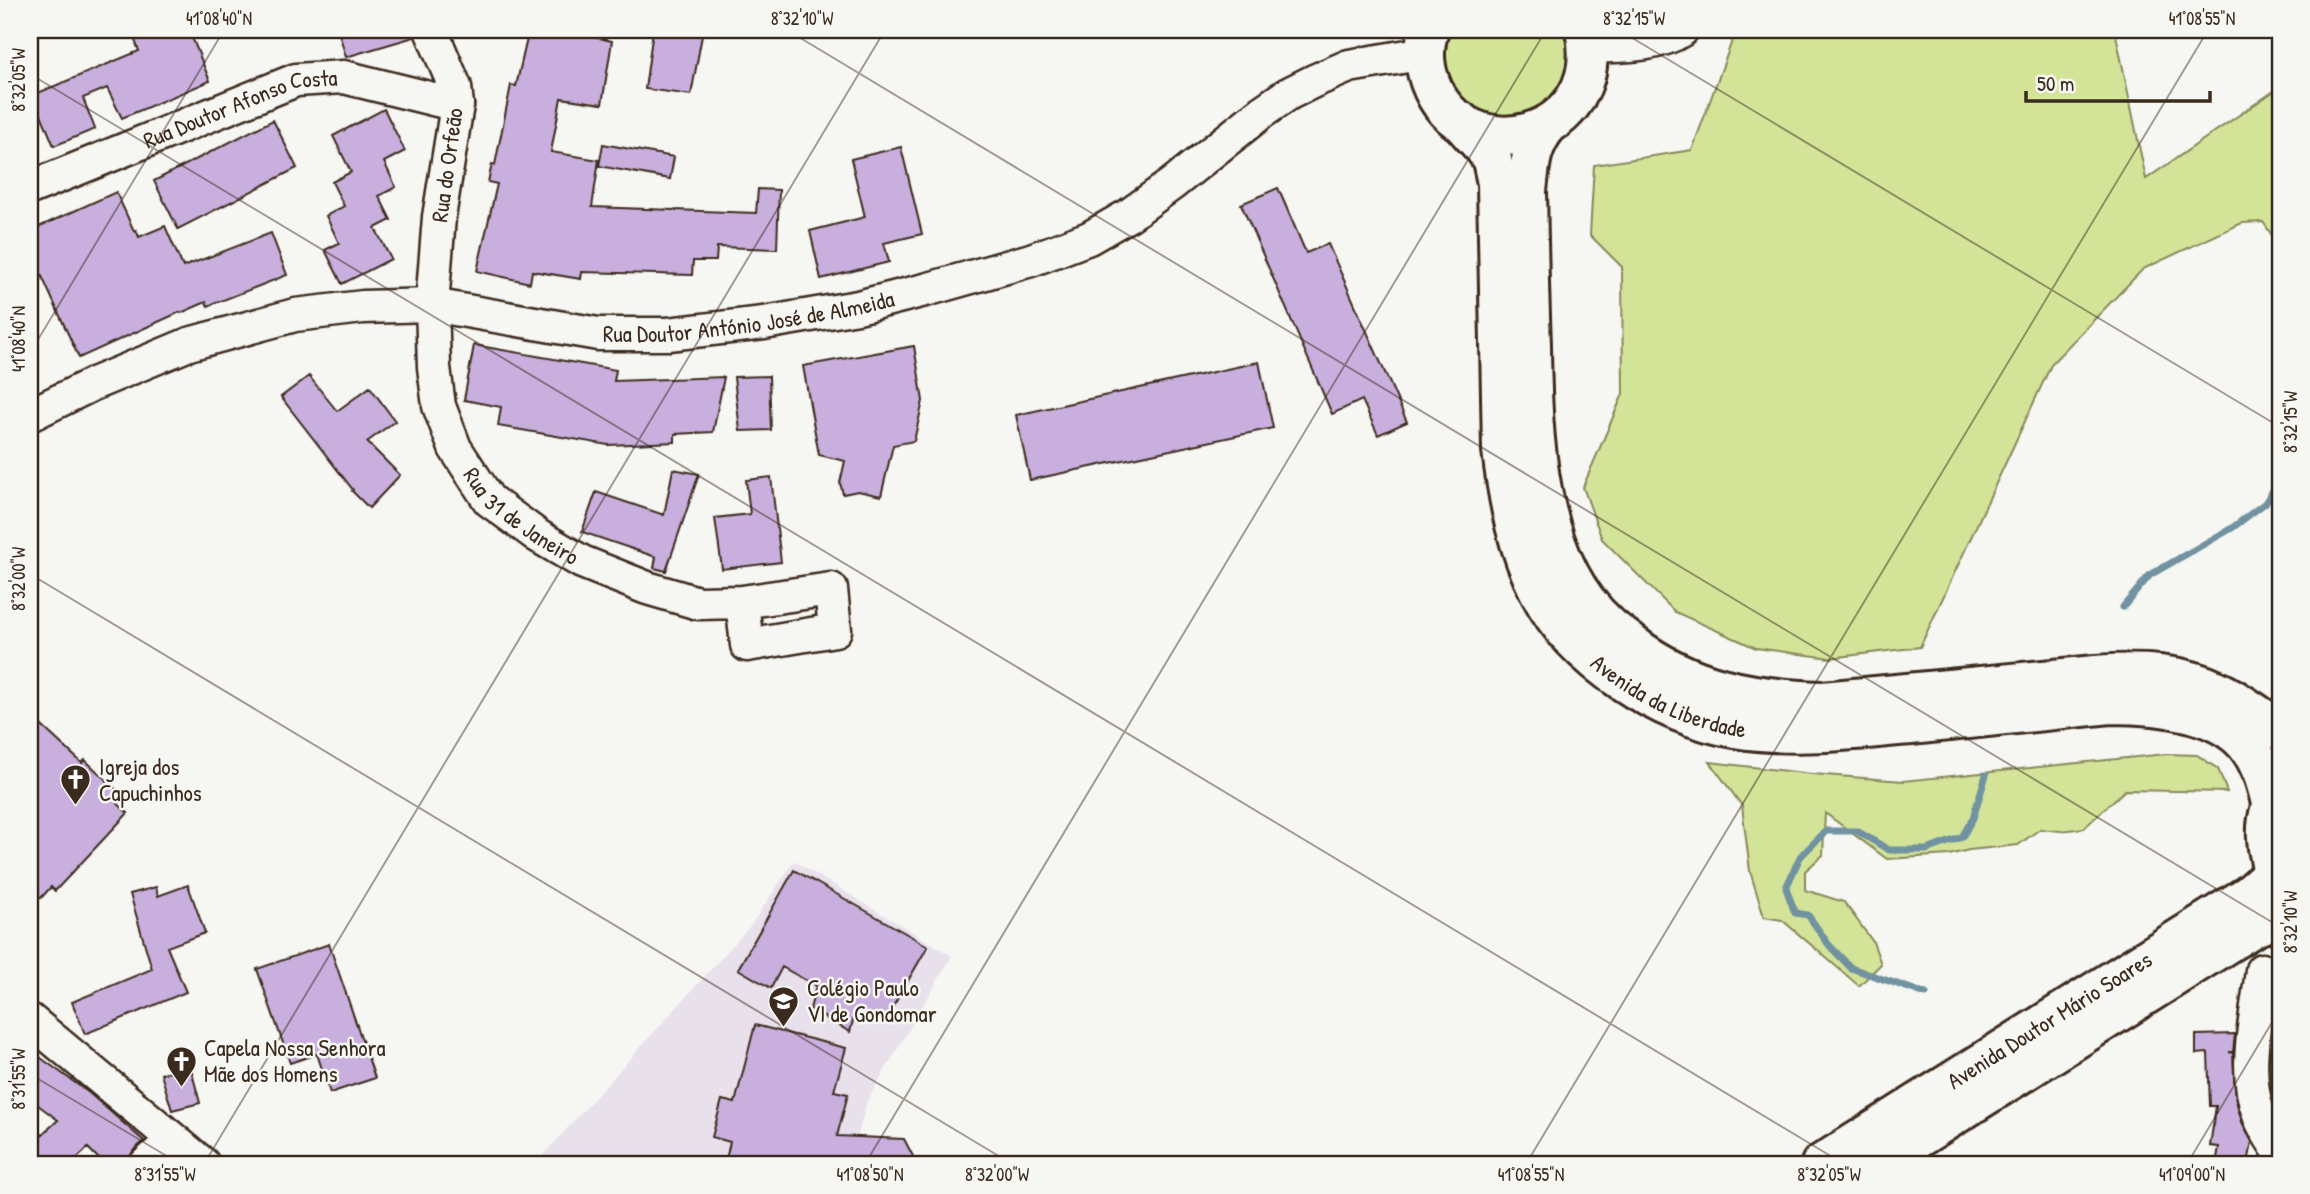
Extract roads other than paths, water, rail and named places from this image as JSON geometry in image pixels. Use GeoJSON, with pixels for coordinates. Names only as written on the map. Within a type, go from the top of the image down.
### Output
{"type":"FeatureCollection","features":[{"type":"Feature","properties":{"kind":"main road"},"geometry":{"type":"LineString","coordinates":[[1459,120],[1479,131],[1502,136],[1525,134],[1547,126],[1566,111],[1579,92],[1587,70],[1587,38]]}},
{"type":"Feature","properties":{"kind":"main road","name":"Avenida da Liberdade"},"geometry":{"type":"LineString","coordinates":[[1427,41],[1426,66],[1433,91],[1440,102],[1485,149],[1492,160],[1497,183],[1502,450],[1517,538],[1541,594],[1565,630],[1595,660],[1627,684],[1662,704],[1720,724],[1759,731],[1847,732],[2110,704],[2151,704],[2188,712],[2229,730],[2245,743],[2276,797]]}},
{"type":"Feature","properties":{"kind":"main road","name":"Avenida da Liberdade"},"geometry":{"type":"LineString","coordinates":[[1547,126],[1535,142],[1527,191],[1532,414],[1536,457],[1546,509],[1558,548],[1576,584],[1606,624],[1673,671],[1710,686],[1746,695],[1823,701],[2129,673],[2171,676],[2200,683],[2280,730]]}},
{"type":"Feature","properties":{"kind":"main road","name":"Avenida Doutor Mário Soares"},"geometry":{"type":"LineString","coordinates":[[1821,1164],[2250,894],[2266,880],[2276,877],[2266,838],[2276,797]]}},
{"type":"Feature","properties":{"kind":"main road","name":"Avenida Doutor Mário Soares"},"geometry":{"type":"LineString","coordinates":[[1877,1164],[2254,927],[2280,917]]}},
{"type":"Feature","properties":{"kind":"street","name":"Rua do Orfeão"},"geometry":{"type":"LineString","coordinates":[[431,30],[455,87],[457,105],[439,217],[432,305]]}},
{"type":"Feature","properties":{"kind":"street"},"geometry":{"type":"LineString","coordinates":[[1587,38],[1649,44],[1682,30]]}},
{"type":"Feature","properties":{"kind":"street","name":"Rua Doutor António José de Almeida"},"geometry":{"type":"LineString","coordinates":[[30,415],[93,384],[188,344],[295,316],[363,307],[432,305],[598,334],[668,334],[764,323],[858,307],[929,289],[1031,260],[1089,238],[1172,184],[1288,94],[1349,66],[1427,41]]}},
{"type":"Feature","properties":{"kind":"street","name":"Rua Doutor Afonso Costa"},"geometry":{"type":"LineString","coordinates":[[30,188],[296,80],[344,77],[457,105]]}},
{"type":"Feature","properties":{"kind":"street","name":"Rua 31 de Janeiro"},"geometry":{"type":"LineString","coordinates":[[432,305],[434,367],[439,406],[455,448],[489,500],[538,536],[582,562],[647,588],[698,603],[742,602]]}},
{"type":"Feature","properties":{"kind":"street"},"geometry":{"type":"LineString","coordinates":[[2262,970],[2253,1043],[2253,1093],[2265,1129],[2280,1152]]}},
{"type":"Feature","properties":{"kind":"street"},"geometry":{"type":"LineString","coordinates":[[30,1020],[203,1164]]}},
{"type":"Feature","properties":{"kind":"street"},"geometry":{"type":"LineString","coordinates":[[146,1164],[173,1140]]}},
{"type":"Feature","properties":{"kind":"waterway"},"geometry":{"type":"LineString","coordinates":[[2123,607],[2150,575],[2232,528],[2265,503],[2280,480]]}},
{"type":"Feature","properties":{"kind":"waterway"},"geometry":{"type":"LineString","coordinates":[[1926,994],[1851,968],[1829,945],[1808,915],[1795,913],[1786,888],[1800,857],[1826,831],[1857,831],[1889,850],[1927,850],[1962,837],[1973,818],[1986,775]]}},
{"type":"Feature","properties":{"kind":"place","name":"Igreja dos Capuchinhos"},"geometry":{"type":"Point","coordinates":[76,807]}},
{"type":"Feature","properties":{"kind":"place","name":"Colégio Paulo VI de Gondomar"},"geometry":{"type":"Point","coordinates":[784,1028]}},
{"type":"Feature","properties":{"kind":"place","name":"Capela Nossa Senhora Mãe dos Homens"},"geometry":{"type":"Point","coordinates":[181,1088]}}]}
